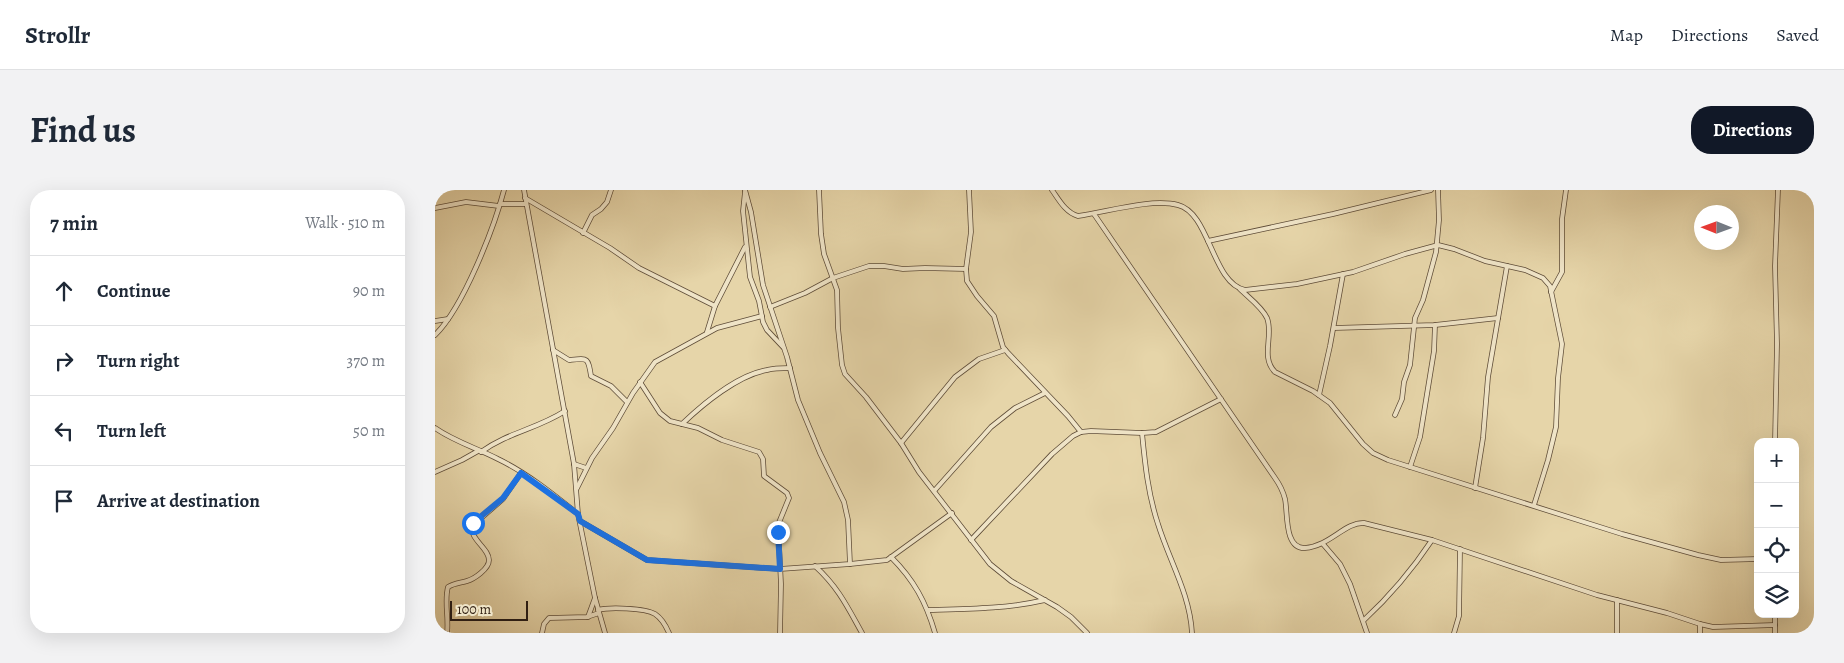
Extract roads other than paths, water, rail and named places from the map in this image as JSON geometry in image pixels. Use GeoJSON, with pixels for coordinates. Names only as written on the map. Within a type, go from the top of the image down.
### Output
{"type":"FeatureCollection","features":[{"type":"Feature","properties":{"kind":"street"},"geometry":{"type":"LineString","coordinates":[[435,335],[448,319],[470,280],[500,205],[504,190]]}},
{"type":"Feature","properties":{"kind":"street"},"geometry":{"type":"LineString","coordinates":[[524,190],[574,464],[578,514],[595,598],[605,633]]}},
{"type":"Feature","properties":{"kind":"street"},"geometry":{"type":"LineString","coordinates":[[583,233],[592,214],[601,209],[607,202],[611,190]]}},
{"type":"Feature","properties":{"kind":"street"},"geometry":{"type":"LineString","coordinates":[[819,190],[821,234],[824,254],[837,290],[838,328],[842,365],[845,374],[866,397],[901,443],[919,472],[935,490],[971,540],[999,572],[1071,617],[1087,633]]}},
{"type":"Feature","properties":{"kind":"street"},"geometry":{"type":"LineString","coordinates":[[969,190],[971,232],[966,269],[967,281],[994,316],[1005,350],[1081,432]]}},
{"type":"Feature","properties":{"kind":"street"},"geometry":{"type":"LineString","coordinates":[[1052,190],[1066,209],[1078,216],[1162,203],[1180,205],[1187,209],[1209,241],[1223,273],[1267,318],[1269,330],[1267,348],[1271,368],[1330,403],[1363,444],[1373,453],[1388,460],[1622,534],[1712,558],[1754,559]]}},
{"type":"Feature","properties":{"kind":"street"},"geometry":{"type":"LineString","coordinates":[[1209,241],[1431,190]]}},
{"type":"Feature","properties":{"kind":"street"},"geometry":{"type":"LineString","coordinates":[[1395,414],[1402,399],[1404,382],[1410,365],[1415,318],[1423,300],[1438,245],[1438,190]]}},
{"type":"Feature","properties":{"kind":"street"},"geometry":{"type":"LineString","coordinates":[[1551,292],[1562,272],[1562,219],[1566,190]]}},
{"type":"Feature","properties":{"kind":"street"},"geometry":{"type":"LineString","coordinates":[[1775,438],[1777,344],[1775,266],[1778,190]]}},
{"type":"Feature","properties":{"kind":"street"},"geometry":{"type":"LineString","coordinates":[[745,191],[743,211],[750,277],[767,330],[785,349]]}},
{"type":"Feature","properties":{"kind":"street"},"geometry":{"type":"LineString","coordinates":[[745,191],[751,212],[763,286],[785,349],[798,400],[844,502],[848,520],[850,564]]}},
{"type":"Feature","properties":{"kind":"street"},"geometry":{"type":"LineString","coordinates":[[525,198],[610,248],[639,268],[715,306]]}},
{"type":"Feature","properties":{"kind":"street"},"geometry":{"type":"LineString","coordinates":[[435,208],[466,202],[500,205],[526,204]]}},
{"type":"Feature","properties":{"kind":"street"},"geometry":{"type":"LineString","coordinates":[[1094,214],[1264,460],[1282,490],[1286,501],[1290,540],[1293,544],[1302,548],[1323,544],[1350,526],[1358,523],[1432,540],[1533,574],[1713,627],[1775,625]]}},
{"type":"Feature","properties":{"kind":"street"},"geometry":{"type":"LineString","coordinates":[[707,332],[715,306],[746,245]]}},
{"type":"Feature","properties":{"kind":"street"},"geometry":{"type":"LineString","coordinates":[[1239,289],[1251,290],[1281,286],[1343,274],[1419,249],[1438,245],[1485,261],[1538,274],[1547,282],[1551,292],[1562,342],[1553,442],[1534,505]]}},
{"type":"Feature","properties":{"kind":"street"},"geometry":{"type":"LineString","coordinates":[[770,307],[805,293],[833,278],[869,266],[903,269],[966,269]]}},
{"type":"Feature","properties":{"kind":"street"},"geometry":{"type":"LineString","coordinates":[[1475,488],[1483,438],[1489,377],[1507,266]]}},
{"type":"Feature","properties":{"kind":"street"},"geometry":{"type":"LineString","coordinates":[[1319,395],[1334,328],[1343,274]]}},
{"type":"Feature","properties":{"kind":"street"},"geometry":{"type":"LineString","coordinates":[[576,490],[586,468],[640,382],[655,362],[707,332],[725,325],[762,316]]}},
{"type":"Feature","properties":{"kind":"street"},"geometry":{"type":"LineString","coordinates":[[1334,328],[1435,325],[1498,318]]}},
{"type":"Feature","properties":{"kind":"street"},"geometry":{"type":"LineString","coordinates":[[435,321],[448,319]]}},
{"type":"Feature","properties":{"kind":"street"},"geometry":{"type":"LineString","coordinates":[[1410,467],[1420,437],[1434,351],[1435,325]]}},
{"type":"Feature","properties":{"kind":"street"},"geometry":{"type":"LineString","coordinates":[[552,350],[569,360],[587,360],[591,376],[611,386],[627,402]]}},
{"type":"Feature","properties":{"kind":"street"},"geometry":{"type":"LineString","coordinates":[[901,443],[955,377],[979,359],[1005,350]]}},
{"type":"Feature","properties":{"kind":"street"},"geometry":{"type":"LineString","coordinates":[[682,424],[694,413],[743,378],[766,370],[790,368]]}},
{"type":"Feature","properties":{"kind":"street"},"geometry":{"type":"LineString","coordinates":[[640,382],[664,417],[670,421],[698,428],[721,440],[761,454],[764,476],[787,493],[789,498],[778,524],[780,633]]}},
{"type":"Feature","properties":{"kind":"street"},"geometry":{"type":"LineString","coordinates":[[935,490],[991,427],[1015,408],[1045,393]]}},
{"type":"Feature","properties":{"kind":"street"},"geometry":{"type":"LineString","coordinates":[[971,540],[1052,454],[1081,432],[1156,432],[1221,399]]}},
{"type":"Feature","properties":{"kind":"street"},"geometry":{"type":"LineString","coordinates":[[435,472],[518,431],[546,422],[565,411]]}},
{"type":"Feature","properties":{"kind":"street"},"geometry":{"type":"LineString","coordinates":[[435,428],[456,441],[498,459],[578,514]]}},
{"type":"Feature","properties":{"kind":"street"},"geometry":{"type":"LineString","coordinates":[[1142,433],[1151,497],[1161,532],[1184,593],[1192,633]]}},
{"type":"Feature","properties":{"kind":"street"},"geometry":{"type":"LineString","coordinates":[[574,464],[586,468]]}},
{"type":"Feature","properties":{"kind":"street"},"geometry":{"type":"LineString","coordinates":[[447,633],[449,620],[446,593],[448,587],[470,580],[487,568],[489,563],[487,554],[471,531],[472,526],[503,498],[521,473]]}},
{"type":"Feature","properties":{"kind":"street"},"geometry":{"type":"LineString","coordinates":[[566,504],[577,498]]}},
{"type":"Feature","properties":{"kind":"street"},"geometry":{"type":"LineString","coordinates":[[580,521],[647,560],[780,569],[887,560],[952,513]]}},
{"type":"Feature","properties":{"kind":"street"},"geometry":{"type":"LineString","coordinates":[[1364,620],[1387,599],[1432,540]]}},
{"type":"Feature","properties":{"kind":"street"},"geometry":{"type":"LineString","coordinates":[[1323,544],[1340,564],[1350,584],[1367,633]]}},
{"type":"Feature","properties":{"kind":"street"},"geometry":{"type":"LineString","coordinates":[[1454,633],[1459,616],[1460,549]]}},
{"type":"Feature","properties":{"kind":"street"},"geometry":{"type":"LineString","coordinates":[[891,557],[904,570],[929,610],[935,633]]}},
{"type":"Feature","properties":{"kind":"street"},"geometry":{"type":"LineString","coordinates":[[815,566],[831,580],[862,633]]}},
{"type":"Feature","properties":{"kind":"street"},"geometry":{"type":"LineString","coordinates":[[587,618],[595,598]]}},
{"type":"Feature","properties":{"kind":"street"},"geometry":{"type":"LineString","coordinates":[[929,610],[1008,607],[1045,600]]}},
{"type":"Feature","properties":{"kind":"street"},"geometry":{"type":"LineString","coordinates":[[1617,600],[1617,633]]}},
{"type":"Feature","properties":{"kind":"street"},"geometry":{"type":"LineString","coordinates":[[541,633],[544,624],[549,618],[587,618],[598,611],[613,608],[656,614],[662,620],[669,633]]}},
{"type":"Feature","properties":{"kind":"street"},"geometry":{"type":"LineString","coordinates":[[1775,618],[1775,633]]}},
{"type":"Feature","properties":{"kind":"street"},"geometry":{"type":"LineString","coordinates":[[1700,633],[1701,624]]}}]}
